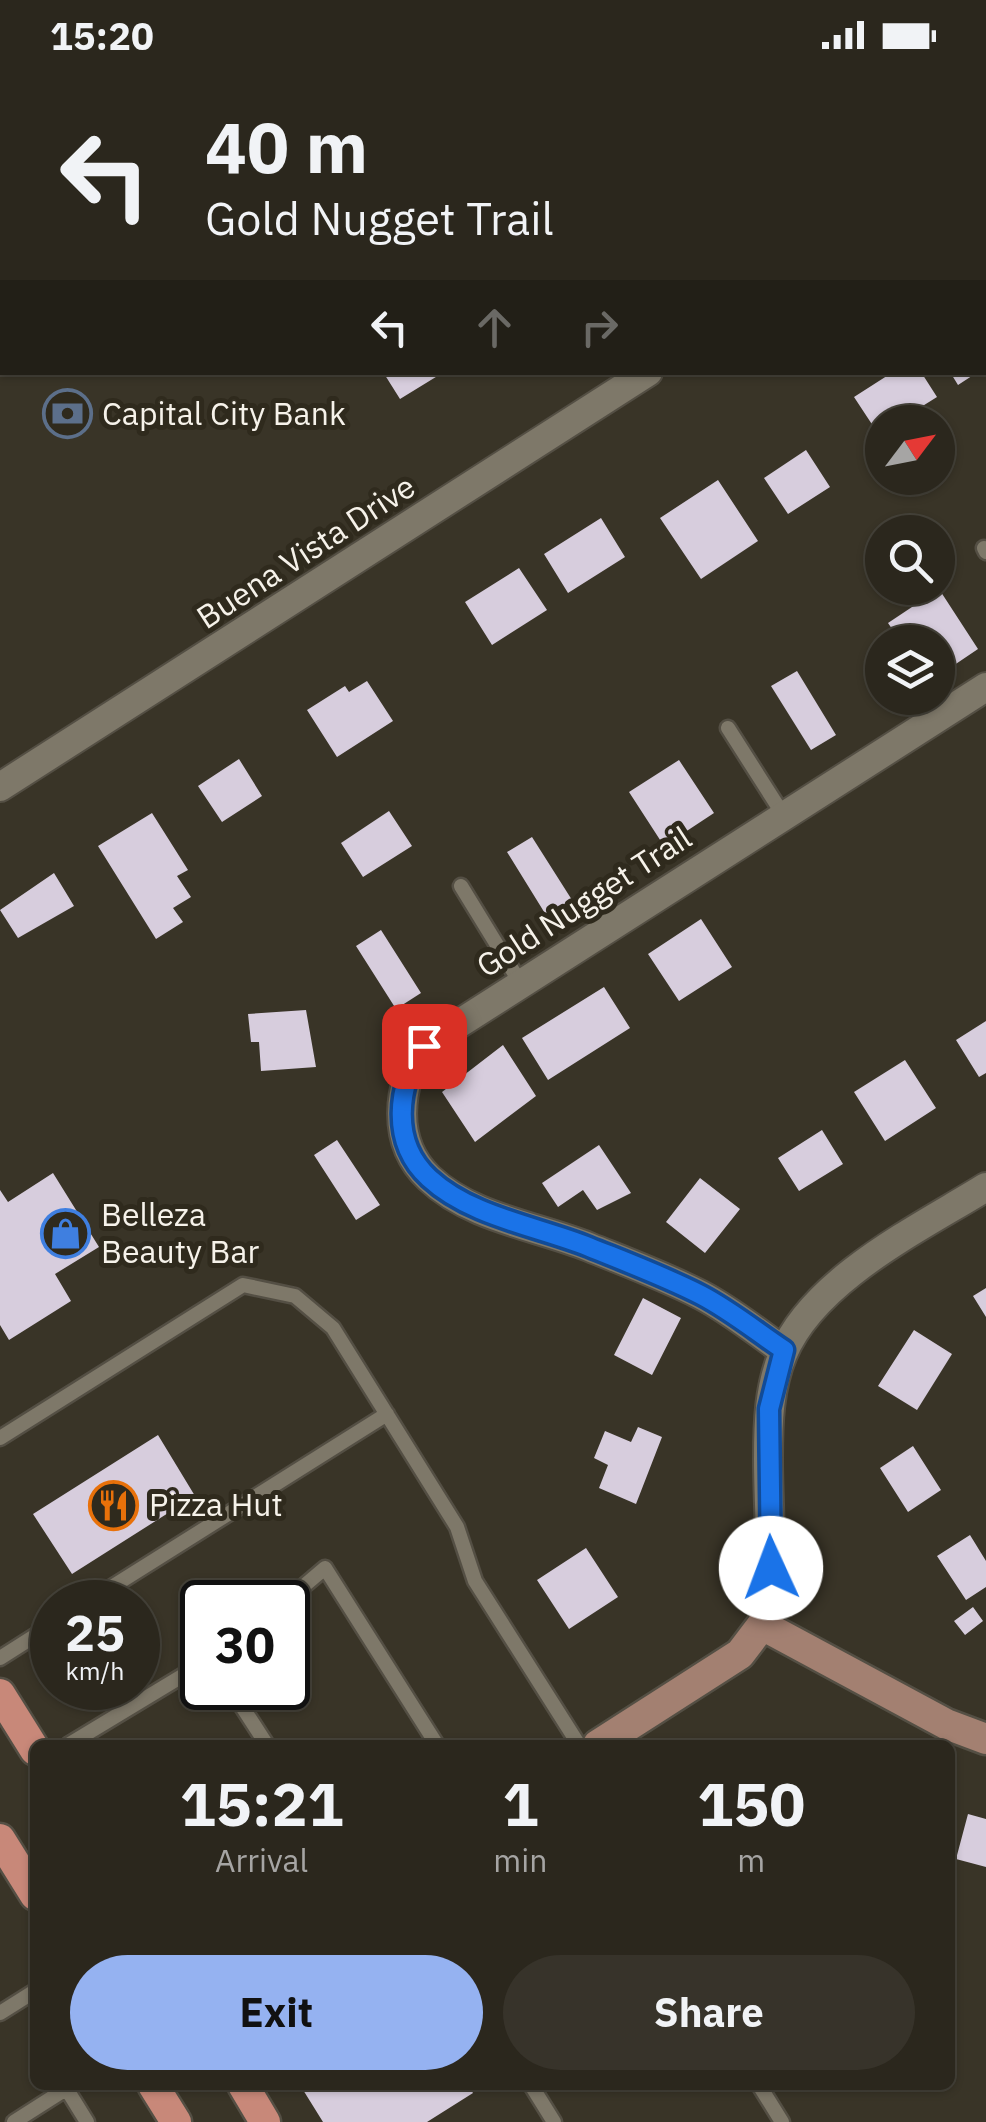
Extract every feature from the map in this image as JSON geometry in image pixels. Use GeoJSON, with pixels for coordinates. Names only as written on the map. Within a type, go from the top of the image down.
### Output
{"type":"FeatureCollection","features":[{"type":"Feature","properties":{"kind":"main road"},"geometry":{"type":"LineString","coordinates":[[0,1694],[30,1742]]}},
{"type":"Feature","properties":{"kind":"main road"},"geometry":{"type":"LineString","coordinates":[[0,1839],[21,1881]]}},
{"type":"Feature","properties":{"kind":"main road"},"geometry":{"type":"LineString","coordinates":[[156,2090],[176,2122]]}},
{"type":"Feature","properties":{"kind":"main road"},"geometry":{"type":"LineString","coordinates":[[246,2090],[266,2122]]}},
{"type":"Feature","properties":{"kind":"street","name":"Buena Vista Drive"},"geometry":{"type":"LineString","coordinates":[[0,787],[643,375]]}},
{"type":"Feature","properties":{"kind":"street","name":"Gold Nugget Trail"},"geometry":{"type":"LineString","coordinates":[[784,1350],[703,1296],[586,1246],[474,1207],[428,1178],[408,1148],[400,1119],[408,1069],[424,1046],[986,687]]}},
{"type":"Feature","properties":{"kind":"street"},"geometry":{"type":"LineString","coordinates":[[606,1740],[740,1654],[762,1625],[771,1568],[769,1409],[784,1350],[812,1311],[858,1267],[986,1187]]}},
{"type":"Feature","properties":{"kind":"street"},"geometry":{"type":"LineString","coordinates":[[762,1625],[946,1724],[986,1739]]}},
{"type":"Feature","properties":{"kind":"lane"},"geometry":{"type":"LineString","coordinates":[[728,728],[784,816]]}},
{"type":"Feature","properties":{"kind":"lane"},"geometry":{"type":"LineString","coordinates":[[461,886],[521,984]]}},
{"type":"Feature","properties":{"kind":"lane"},"geometry":{"type":"LineString","coordinates":[[0,1438],[244,1285],[295,1296],[333,1328],[457,1527],[475,1581],[576,1740]]}},
{"type":"Feature","properties":{"kind":"lane"},"geometry":{"type":"LineString","coordinates":[[123,1580],[387,1414]]}},
{"type":"Feature","properties":{"kind":"lane"},"geometry":{"type":"LineString","coordinates":[[310,1581],[325,1568],[434,1740]]}},
{"type":"Feature","properties":{"kind":"lane"},"geometry":{"type":"LineString","coordinates":[[0,1658],[30,1639]]}},
{"type":"Feature","properties":{"kind":"lane"},"geometry":{"type":"LineString","coordinates":[[76,1740],[180,1677]]}},
{"type":"Feature","properties":{"kind":"lane"},"geometry":{"type":"LineString","coordinates":[[244,1710],[264,1740]]}},
{"type":"Feature","properties":{"kind":"lane"},"geometry":{"type":"LineString","coordinates":[[0,2014],[30,1994]]}},
{"type":"Feature","properties":{"kind":"lane"},"geometry":{"type":"LineString","coordinates":[[14,2122],[64,2090]]}},
{"type":"Feature","properties":{"kind":"lane"},"geometry":{"type":"LineString","coordinates":[[71,2090],[88,2122]]}},
{"type":"Feature","properties":{"kind":"lane"},"geometry":{"type":"LineString","coordinates":[[533,2090],[546,2119]]}},
{"type":"Feature","properties":{"kind":"lane"},"geometry":{"type":"LineString","coordinates":[[762,2090],[782,2122]]}},
{"type":"Feature","properties":{"kind":"building"},"geometry":{"type":"Polygon","coordinates":[[[385,375],[439,375],[400,399],[385,375]]]}},
{"type":"Feature","properties":{"kind":"building"},"geometry":{"type":"Polygon","coordinates":[[[888,375],[923,375],[937,397],[924,405],[865,405],[865,414],[854,397],[888,375]]]}},
{"type":"Feature","properties":{"kind":"building"},"geometry":{"type":"Polygon","coordinates":[[[952,375],[973,375],[958,385],[952,375]]]}},
{"type":"Feature","properties":{"kind":"building"},"geometry":{"type":"Polygon","coordinates":[[[806,450],[830,487],[788,514],[764,478],[806,450]]]}},
{"type":"Feature","properties":{"kind":"building"},"geometry":{"type":"Polygon","coordinates":[[[718,480],[758,541],[701,579],[660,518],[718,480]]]}},
{"type":"Feature","properties":{"kind":"building"},"geometry":{"type":"Polygon","coordinates":[[[601,518],[625,557],[568,593],[544,554],[601,518]]]}},
{"type":"Feature","properties":{"kind":"building"},"geometry":{"type":"Polygon","coordinates":[[[519,568],[547,610],[492,645],[465,602],[519,568]]]}},
{"type":"Feature","properties":{"kind":"building"},"geometry":{"type":"Polygon","coordinates":[[[915,605],[949,605],[978,649],[955,665],[955,625],[888,623],[915,605]]]}},
{"type":"Feature","properties":{"kind":"building"},"geometry":{"type":"Polygon","coordinates":[[[797,671],[836,735],[811,750],[771,686],[797,671]]]}},
{"type":"Feature","properties":{"kind":"building"},"geometry":{"type":"Polygon","coordinates":[[[367,681],[393,721],[337,757],[307,710],[345,686],[349,692],[367,681]]]}},
{"type":"Feature","properties":{"kind":"building"},"geometry":{"type":"Polygon","coordinates":[[[239,759],[262,796],[222,822],[198,786],[239,759]]]}},
{"type":"Feature","properties":{"kind":"building"},"geometry":{"type":"Polygon","coordinates":[[[679,760],[714,813],[664,846],[629,792],[679,760]]]}},
{"type":"Feature","properties":{"kind":"building"},"geometry":{"type":"Polygon","coordinates":[[[389,811],[412,846],[363,877],[341,843],[389,811]]]}},
{"type":"Feature","properties":{"kind":"building"},"geometry":{"type":"Polygon","coordinates":[[[152,813],[188,870],[177,876],[191,897],[173,908],[183,922],[156,939],[98,846],[152,813]]]}},
{"type":"Feature","properties":{"kind":"building"},"geometry":{"type":"Polygon","coordinates":[[[532,837],[572,900],[546,915],[507,852],[532,837]]]}},
{"type":"Feature","properties":{"kind":"building"},"geometry":{"type":"Polygon","coordinates":[[[54,873],[74,906],[18,938],[0,910],[54,873]]]}},
{"type":"Feature","properties":{"kind":"building"},"geometry":{"type":"Polygon","coordinates":[[[701,919],[732,967],[679,1001],[648,954],[701,919]]]}},
{"type":"Feature","properties":{"kind":"building"},"geometry":{"type":"Polygon","coordinates":[[[381,930],[421,993],[396,1009],[356,946],[381,930]]]}},
{"type":"Feature","properties":{"kind":"building"},"geometry":{"type":"Polygon","coordinates":[[[604,987],[630,1028],[548,1080],[522,1038],[604,987]]]}},
{"type":"Feature","properties":{"kind":"building"},"geometry":{"type":"Polygon","coordinates":[[[306,1010],[316,1067],[261,1071],[259,1042],[251,1042],[248,1014],[306,1010]]]}},
{"type":"Feature","properties":{"kind":"building"},"geometry":{"type":"Polygon","coordinates":[[[986,1021],[986,1073],[979,1077],[956,1040],[986,1021]]]}},
{"type":"Feature","properties":{"kind":"building"},"geometry":{"type":"Polygon","coordinates":[[[503,1045],[536,1096],[475,1142],[442,1092],[503,1045]]]}},
{"type":"Feature","properties":{"kind":"building"},"geometry":{"type":"Polygon","coordinates":[[[905,1060],[936,1108],[885,1141],[854,1092],[905,1060]]]}},
{"type":"Feature","properties":{"kind":"building"},"geometry":{"type":"Polygon","coordinates":[[[822,1130],[843,1164],[799,1191],[778,1158],[822,1130]]]}},
{"type":"Feature","properties":{"kind":"building"},"geometry":{"type":"Polygon","coordinates":[[[337,1140],[380,1205],[356,1220],[314,1155],[337,1140]]]}},
{"type":"Feature","properties":{"kind":"building"},"geometry":{"type":"Polygon","coordinates":[[[599,1145],[631,1193],[597,1210],[583,1190],[558,1207],[542,1183],[599,1145]]]}},
{"type":"Feature","properties":{"kind":"building"},"geometry":{"type":"Polygon","coordinates":[[[53,1173],[99,1247],[55,1274],[71,1301],[9,1340],[0,1325],[0,1190],[8,1202],[53,1173]]]}},
{"type":"Feature","properties":{"kind":"building"},"geometry":{"type":"Polygon","coordinates":[[[700,1178],[740,1209],[705,1253],[666,1222],[700,1178]]]}},
{"type":"Feature","properties":{"kind":"building"},"geometry":{"type":"Polygon","coordinates":[[[986,1288],[986,1317],[973,1296],[986,1288]]]}},
{"type":"Feature","properties":{"kind":"building"},"geometry":{"type":"Polygon","coordinates":[[[643,1298],[681,1318],[652,1375],[614,1355],[643,1298]]]}},
{"type":"Feature","properties":{"kind":"building"},"geometry":{"type":"Polygon","coordinates":[[[914,1330],[952,1354],[917,1410],[878,1386],[914,1330]]]}},
{"type":"Feature","properties":{"kind":"building"},"geometry":{"type":"Polygon","coordinates":[[[638,1427],[662,1437],[636,1504],[599,1488],[608,1465],[594,1458],[605,1431],[631,1442],[638,1427]]]}},
{"type":"Feature","properties":{"kind":"building","name":"Pizza Hut"},"geometry":{"type":"Polygon","coordinates":[[[158,1435],[195,1496],[72,1574],[33,1514],[158,1435]]]}},
{"type":"Feature","properties":{"kind":"building"},"geometry":{"type":"Polygon","coordinates":[[[913,1446],[941,1490],[908,1512],[880,1468],[913,1446]]]}},
{"type":"Feature","properties":{"kind":"building"},"geometry":{"type":"Polygon","coordinates":[[[970,1535],[986,1561],[986,1587],[966,1600],[937,1556],[970,1535]]]}},
{"type":"Feature","properties":{"kind":"building"},"geometry":{"type":"Polygon","coordinates":[[[586,1548],[618,1597],[569,1629],[537,1580],[586,1548]]]}},
{"type":"Feature","properties":{"kind":"building"},"geometry":{"type":"Polygon","coordinates":[[[973,1607],[983,1621],[965,1635],[954,1621],[973,1607]]]}},
{"type":"Feature","properties":{"kind":"building"},"geometry":{"type":"Polygon","coordinates":[[[968,1814],[986,1819],[986,1867],[956,1859],[968,1814]]]}},
{"type":"Feature","properties":{"kind":"building"},"geometry":{"type":"Polygon","coordinates":[[[303,2090],[473,2093],[427,2122],[323,2122],[303,2090]]]}},
{"type":"Feature","properties":{"kind":"place","name":"Capital City Bank"},"geometry":{"type":"Point","coordinates":[67,414]}},
{"type":"Feature","properties":{"kind":"place","name":"Belleza Beauty Bar"},"geometry":{"type":"Point","coordinates":[66,1233]}},
{"type":"Feature","properties":{"kind":"place","name":"Pizza Hut"},"geometry":{"type":"Point","coordinates":[114,1505]}},
{"type":"Feature","properties":{"kind":"route"},"geometry":{"type":"LineString","coordinates":[[424,1046],[408,1069],[400,1119],[408,1148],[428,1178],[474,1207],[586,1246],[703,1296],[784,1350],[769,1409],[771,1568]]}}]}
